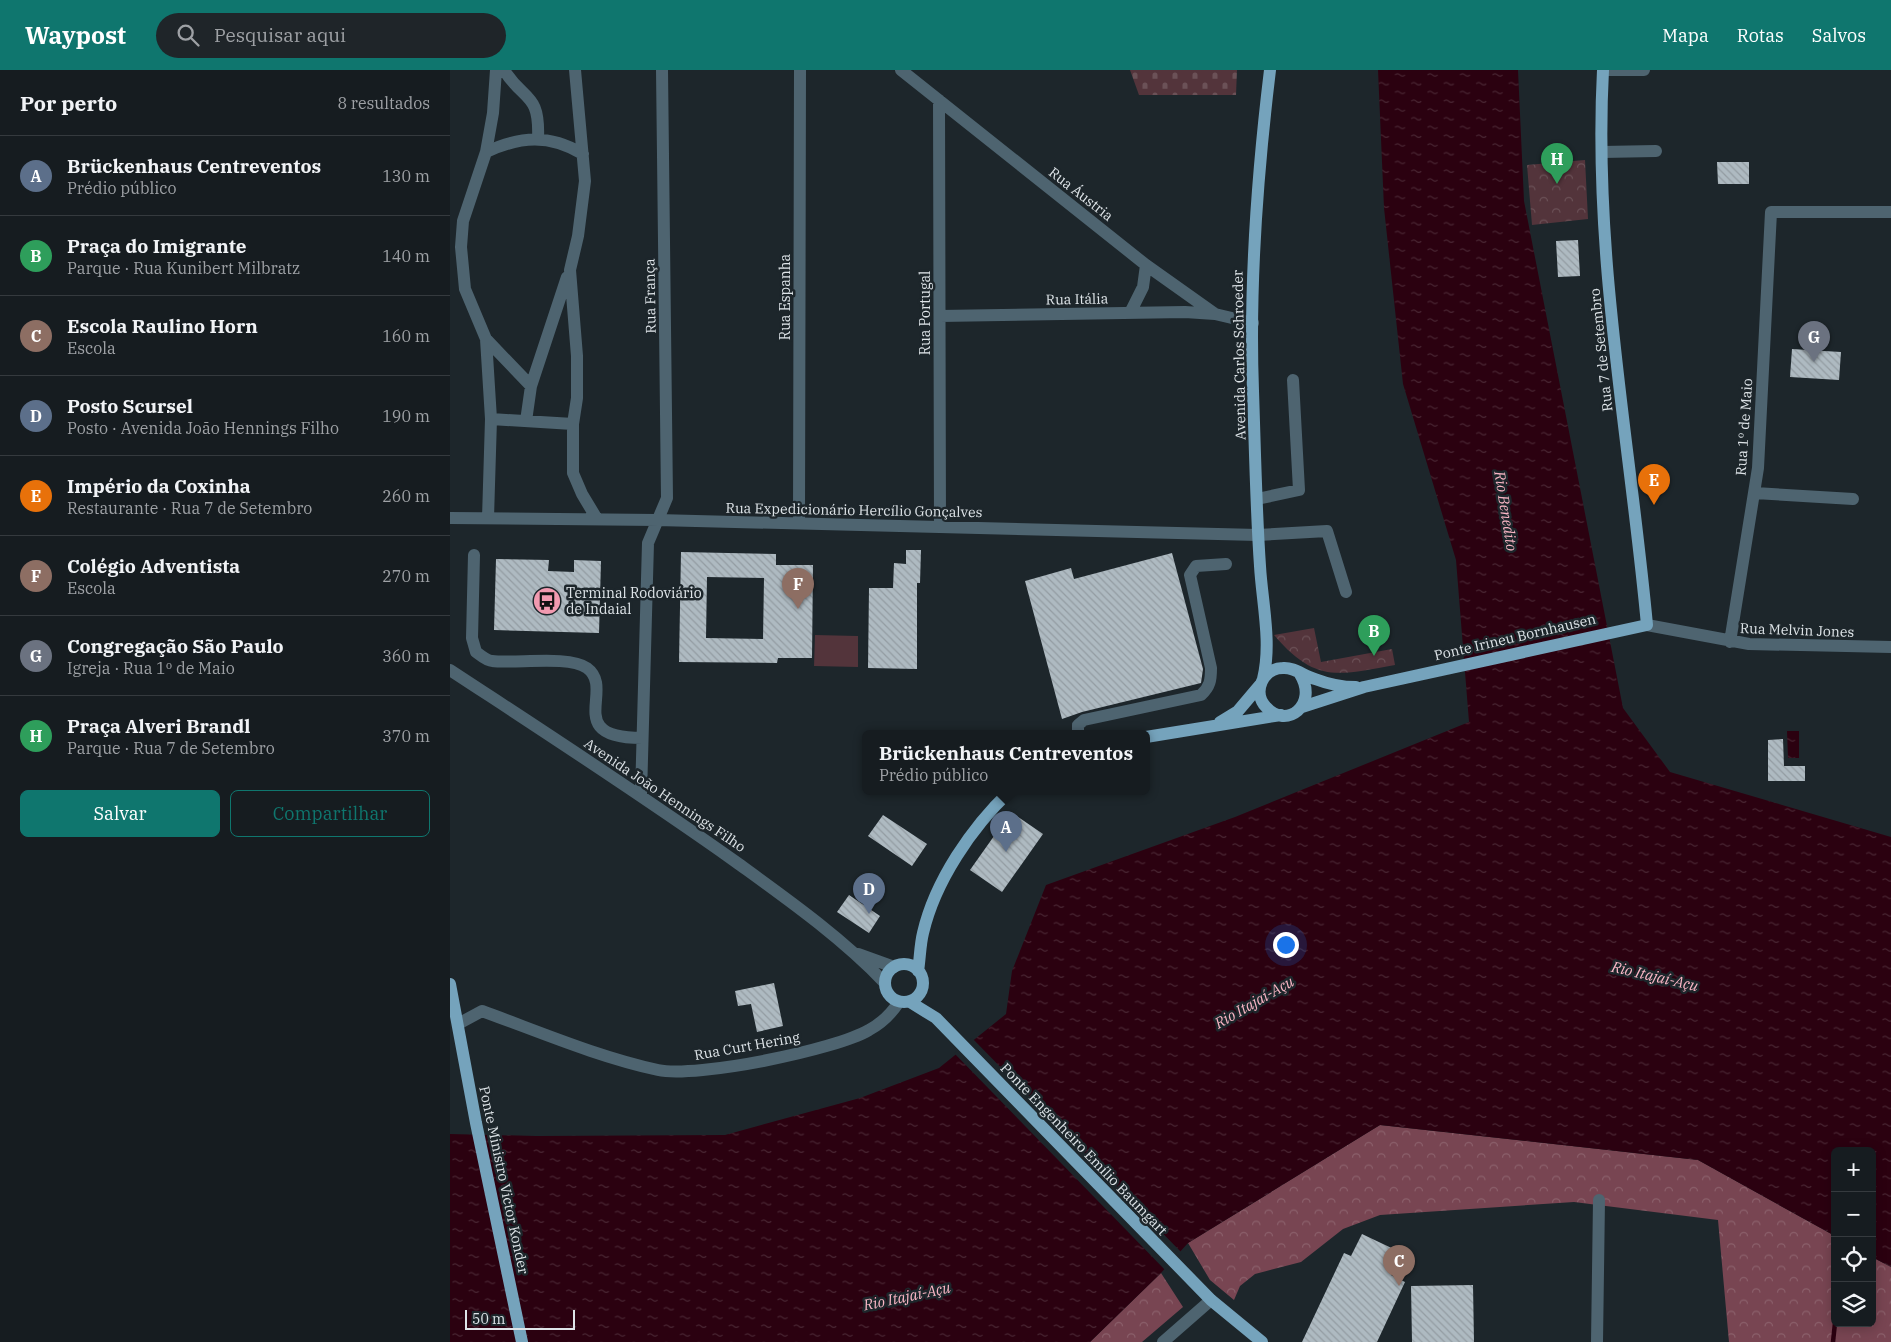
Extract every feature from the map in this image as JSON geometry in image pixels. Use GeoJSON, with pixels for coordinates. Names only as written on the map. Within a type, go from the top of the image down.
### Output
{"type":"FeatureCollection","features":[{"type":"Feature","properties":{"kind":"main road","name":"Avenida Carlos Schroeder"},"geometry":{"type":"LineString","coordinates":[[1261,682],[1266,667],[1266,641],[1258,535],[1253,389],[1253,323],[1255,228],[1270,70]]}},
{"type":"Feature","properties":{"kind":"main road","name":"Rua 7 de Setembro"},"geometry":{"type":"LineString","coordinates":[[1603,70],[1602,152],[1607,262],[1647,625]]}},
{"type":"Feature","properties":{"kind":"main road","name":"Rua Melvin Jones"},"geometry":{"type":"LineString","coordinates":[[1614,631],[1647,625]]}},
{"type":"Feature","properties":{"kind":"main road","name":"Ponte Irineu Bornhausen"},"geometry":{"type":"LineString","coordinates":[[1302,706],[1364,687],[1422,673],[1614,631]]}},
{"type":"Feature","properties":{"kind":"main road"},"geometry":{"type":"LineString","coordinates":[[1150,736],[1296,712],[1306,699],[1307,690],[1296,671],[1272,652],[1266,641]]}},
{"type":"Feature","properties":{"kind":"main road"},"geometry":{"type":"LineString","coordinates":[[1209,726],[1238,711],[1261,682],[1275,669],[1296,671],[1332,684],[1364,687]]}},
{"type":"Feature","properties":{"kind":"main road"},"geometry":{"type":"LineString","coordinates":[[1261,682],[1262,702],[1273,713],[1281,715]]}},
{"type":"Feature","properties":{"kind":"main road"},"geometry":{"type":"LineString","coordinates":[[923,933],[899,966],[889,972],[884,983],[889,995],[904,1002],[916,998],[922,987],[922,978],[918,971],[923,933],[938,890],[953,863],[995,804],[1005,795]]}},
{"type":"Feature","properties":{"kind":"main road"},"geometry":{"type":"LineString","coordinates":[[899,966],[918,971]]}},
{"type":"Feature","properties":{"kind":"main road","name":"Ponte Ministro Victor Konder"},"geometry":{"type":"LineString","coordinates":[[450,984],[454,1019],[522,1342]]}},
{"type":"Feature","properties":{"kind":"main road","name":"Ponte Engenheiro Emílio Baumgart"},"geometry":{"type":"LineString","coordinates":[[922,987],[941,1023]]}},
{"type":"Feature","properties":{"kind":"main road","name":"Ponte Engenheiro Emílio Baumgart"},"geometry":{"type":"LineString","coordinates":[[904,1002],[941,1023],[1211,1300],[1262,1342]]}},
{"type":"Feature","properties":{"kind":"street"},"geometry":{"type":"LineString","coordinates":[[488,518],[491,419],[486,339],[466,289],[461,247],[463,221],[486,152],[493,113],[496,70]]}},
{"type":"Feature","properties":{"kind":"street"},"geometry":{"type":"LineString","coordinates":[[504,70],[531,100],[539,120],[538,139]]}},
{"type":"Feature","properties":{"kind":"street"},"geometry":{"type":"LineString","coordinates":[[526,421],[531,386],[570,270],[578,236],[585,182],[575,70]]}},
{"type":"Feature","properties":{"kind":"street","name":"Rua França"},"geometry":{"type":"LineString","coordinates":[[641,795],[648,543],[667,498],[662,70]]}},
{"type":"Feature","properties":{"kind":"street","name":"Rua Espanha"},"geometry":{"type":"LineString","coordinates":[[799,523],[800,70]]}},
{"type":"Feature","properties":{"kind":"street","name":"Rua Áustria"},"geometry":{"type":"LineString","coordinates":[[901,70],[1146,265],[1215,314],[1253,323]]}},
{"type":"Feature","properties":{"kind":"street"},"geometry":{"type":"LineString","coordinates":[[1603,70],[1644,70]]}},
{"type":"Feature","properties":{"kind":"street","name":"Rua Portugal"},"geometry":{"type":"LineString","coordinates":[[939,100],[940,527]]}},
{"type":"Feature","properties":{"kind":"street"},"geometry":{"type":"LineString","coordinates":[[486,152],[514,142],[538,139],[560,142],[583,154]]}},
{"type":"Feature","properties":{"kind":"street"},"geometry":{"type":"LineString","coordinates":[[1602,152],[1656,151]]}},
{"type":"Feature","properties":{"kind":"street","name":"Rua 1º de Maio"},"geometry":{"type":"LineString","coordinates":[[1730,642],[1754,493],[1760,437],[1771,212],[1891,212]]}},
{"type":"Feature","properties":{"kind":"street"},"geometry":{"type":"LineString","coordinates":[[1130,313],[1143,287],[1146,265]]}},
{"type":"Feature","properties":{"kind":"street"},"geometry":{"type":"LineString","coordinates":[[570,270],[577,356],[577,398],[573,424],[573,473],[582,494],[598,519]]}},
{"type":"Feature","properties":{"kind":"street","name":"Rua Itália"},"geometry":{"type":"LineString","coordinates":[[940,316],[1130,313],[1215,314]]}},
{"type":"Feature","properties":{"kind":"street"},"geometry":{"type":"LineString","coordinates":[[486,339],[531,386]]}},
{"type":"Feature","properties":{"kind":"street"},"geometry":{"type":"LineString","coordinates":[[1257,499],[1299,490],[1294,380]]}},
{"type":"Feature","properties":{"kind":"street"},"geometry":{"type":"LineString","coordinates":[[491,419],[573,424]]}},
{"type":"Feature","properties":{"kind":"street"},"geometry":{"type":"LineString","coordinates":[[1754,493],[1853,499]]}},
{"type":"Feature","properties":{"kind":"street","name":"Rua Expedicionário Hercílio Gonçalves"},"geometry":{"type":"LineString","coordinates":[[450,518],[657,520],[1258,535],[1326,531],[1346,592]]}},
{"type":"Feature","properties":{"kind":"street"},"geometry":{"type":"LineString","coordinates":[[474,555],[472,638],[476,652],[490,661],[570,663],[587,667],[595,677],[596,719],[604,732],[620,738],[642,738]]}},
{"type":"Feature","properties":{"kind":"street"},"geometry":{"type":"LineString","coordinates":[[1078,730],[1078,725],[1084,720],[1201,694],[1208,689],[1211,679],[1211,668],[1190,575],[1191,570],[1196,566],[1226,564]]}},
{"type":"Feature","properties":{"kind":"street","name":"Rua Melvin Jones"},"geometry":{"type":"LineString","coordinates":[[1647,625],[1730,642],[1777,646],[1891,647]]}},
{"type":"Feature","properties":{"kind":"street","name":"Avenida João Hennings Filho"},"geometry":{"type":"LineString","coordinates":[[450,670],[641,795],[763,882],[856,954],[884,983]]}},
{"type":"Feature","properties":{"kind":"street","name":"Avenida João Hennings Filho"},"geometry":{"type":"LineString","coordinates":[[856,954],[899,966]]}},
{"type":"Feature","properties":{"kind":"street","name":"Rua Curt Hering"},"geometry":{"type":"LineString","coordinates":[[454,1019],[482,1011],[619,1060],[660,1070],[695,1071],[817,1049],[843,1041],[868,1031],[884,1021],[904,1002]]}},
{"type":"Feature","properties":{"kind":"street"},"geometry":{"type":"LineString","coordinates":[[1597,1342],[1599,1200]]}},
{"type":"Feature","properties":{"kind":"street"},"geometry":{"type":"LineString","coordinates":[[1163,1342],[1211,1300]]}},
{"type":"Feature","properties":{"kind":"green space"},"geometry":{"type":"Polygon","coordinates":[[[1130,70],[1237,70],[1236,95],[1139,95],[1130,70]]]}},
{"type":"Feature","properties":{"kind":"green space"},"geometry":{"type":"Polygon","coordinates":[[[1585,160],[1588,219],[1532,225],[1527,165],[1585,160]]]}},
{"type":"Feature","properties":{"kind":"green space"},"geometry":{"type":"Polygon","coordinates":[[[1314,628],[1321,662],[1392,649],[1395,665],[1343,673],[1316,669],[1289,651],[1274,635],[1314,628]]]}},
{"type":"Feature","properties":{"kind":"green space"},"geometry":{"type":"Polygon","coordinates":[[[815,635],[858,636],[858,667],[814,666],[815,635]]]}},
{"type":"Feature","properties":{"kind":"green space"},"geometry":{"type":"Polygon","coordinates":[[[1380,1125],[1698,1160],[1831,1234],[1831,1327],[1876,1327],[1876,1259],[1891,1267],[1891,1342],[1729,1342],[1718,1220],[1574,1202],[1380,1215],[1343,1229],[1301,1262],[1255,1274],[1240,1286],[1234,1300],[1210,1280],[1188,1243],[1380,1125]]]}},
{"type":"Feature","properties":{"kind":"green space"},"geometry":{"type":"Polygon","coordinates":[[[1161,1273],[1183,1307],[1142,1342],[1090,1342],[1161,1273]]]}},
{"type":"Feature","properties":{"kind":"water"},"geometry":{"type":"Polygon","coordinates":[[[1378,70],[1518,70],[1524,201],[1623,708],[1670,772],[1891,837],[1891,1267],[1876,1259],[1876,1147],[1831,1147],[1831,1234],[1698,1160],[1380,1125],[1188,1243],[1161,1273],[1090,1342],[450,1342],[450,1134],[536,1136],[725,1135],[860,1098],[939,1068],[1006,1014],[1012,971],[1046,885],[1235,817],[1469,722],[1456,560],[1403,384],[1384,208],[1378,70]]]}},
{"type":"Feature","properties":{"kind":"water"},"geometry":{"type":"Polygon","coordinates":[[[1787,731],[1799,731],[1799,758],[1788,758],[1787,731]]]}},
{"type":"Feature","properties":{"kind":"pier"},"geometry":{"type":"Polygon","coordinates":[[[972,1038],[1182,1253],[1166,1271],[954,1053],[972,1038]]]}},
{"type":"Feature","properties":{"kind":"building"},"geometry":{"type":"Polygon","coordinates":[[[1717,162],[1749,162],[1749,184],[1718,184],[1717,162]]]}},
{"type":"Feature","properties":{"kind":"building"},"geometry":{"type":"Polygon","coordinates":[[[1578,240],[1580,276],[1558,277],[1556,241],[1578,240]]]}},
{"type":"Feature","properties":{"kind":"building"},"geometry":{"type":"Polygon","coordinates":[[[1792,349],[1841,352],[1839,380],[1790,377],[1792,349]]]}},
{"type":"Feature","properties":{"kind":"building"},"geometry":{"type":"Polygon","coordinates":[[[906,550],[921,550],[920,583],[917,583],[917,669],[868,668],[869,588],[893,588],[894,563],[906,564],[906,550]]]}},
{"type":"Feature","properties":{"kind":"building"},"geometry":{"type":"Polygon","coordinates":[[[681,552],[776,554],[776,565],[813,565],[812,658],[778,658],[777,663],[679,662],[681,552]],[[707,577],[706,638],[763,639],[764,578],[707,577]]]}},
{"type":"Feature","properties":{"kind":"building"},"geometry":{"type":"Polygon","coordinates":[[[1172,553],[1203,669],[1201,683],[1082,712],[1062,719],[1025,581],[1071,568],[1074,579],[1172,553]]]}},
{"type":"Feature","properties":{"kind":"building","name":"Terminal Rodoviário de Indaial"},"geometry":{"type":"Polygon","coordinates":[[[496,559],[549,560],[548,571],[574,572],[574,560],[601,561],[599,633],[494,630],[496,559]]]}},
{"type":"Feature","properties":{"kind":"building"},"geometry":{"type":"Polygon","coordinates":[[[1783,739],[1784,766],[1805,766],[1805,781],[1768,781],[1768,740],[1783,739]]]}},
{"type":"Feature","properties":{"kind":"building"},"geometry":{"type":"Polygon","coordinates":[[[1011,812],[1043,834],[1002,892],[970,870],[1011,812]]]}},
{"type":"Feature","properties":{"kind":"building"},"geometry":{"type":"Polygon","coordinates":[[[883,815],[927,844],[912,866],[868,836],[883,815]]]}},
{"type":"Feature","properties":{"kind":"building"},"geometry":{"type":"Polygon","coordinates":[[[849,895],[880,916],[869,933],[837,912],[849,895]]]}},
{"type":"Feature","properties":{"kind":"building"},"geometry":{"type":"Polygon","coordinates":[[[774,983],[783,1026],[757,1032],[751,1004],[738,1006],[735,991],[774,983]]]}},
{"type":"Feature","properties":{"kind":"building"},"geometry":{"type":"Polygon","coordinates":[[[1362,1234],[1402,1253],[1391,1275],[1405,1282],[1377,1342],[1302,1342],[1344,1253],[1351,1256],[1362,1234]]]}},
{"type":"Feature","properties":{"kind":"building"},"geometry":{"type":"Polygon","coordinates":[[[1473,1285],[1474,1342],[1412,1342],[1411,1286],[1473,1285]]]}},
{"type":"Feature","properties":{"kind":"waterway"},"geometry":{"type":"LineString","coordinates":[[1833,1342],[1835,1327]]}},
{"type":"Feature","properties":{"kind":"place","name":"Praça Alveri Brandl"},"geometry":{"type":"Point","coordinates":[1557,184]}},
{"type":"Feature","properties":{"kind":"place","name":"Congregação São Paulo"},"geometry":{"type":"Point","coordinates":[1814,362]}},
{"type":"Feature","properties":{"kind":"place","name":"Império da Coxinha"},"geometry":{"type":"Point","coordinates":[1654,505]}},
{"type":"Feature","properties":{"kind":"place","name":"Terminal Rodoviário de Indaial"},"geometry":{"type":"Point","coordinates":[547,601]}},
{"type":"Feature","properties":{"kind":"place","name":"Colégio Adventista"},"geometry":{"type":"Point","coordinates":[798,609]}},
{"type":"Feature","properties":{"kind":"place","name":"Praça do Imigrante"},"geometry":{"type":"Point","coordinates":[1374,656]}},
{"type":"Feature","properties":{"kind":"place","name":"Brückenhaus Centreventos"},"geometry":{"type":"Point","coordinates":[1006,852]}},
{"type":"Feature","properties":{"kind":"place","name":"Posto Scursel"},"geometry":{"type":"Point","coordinates":[869,914]}},
{"type":"Feature","properties":{"kind":"place","name":"Escola Raulino Horn"},"geometry":{"type":"Point","coordinates":[1399,1286]}},
{"type":"Feature","properties":{"kind":"water label","name":"Rio Benedito"},"geometry":{"type":"Point","coordinates":[1506,511]}},
{"type":"Feature","properties":{"kind":"water label","name":"Rio Itajaí-Açu"},"geometry":{"type":"Point","coordinates":[1655,976]}},
{"type":"Feature","properties":{"kind":"water label","name":"Rio Itajaí-Açu"},"geometry":{"type":"Point","coordinates":[1254,1002]}},
{"type":"Feature","properties":{"kind":"water label","name":"Rio Itajaí-Açu"},"geometry":{"type":"Point","coordinates":[907,1296]}}]}
